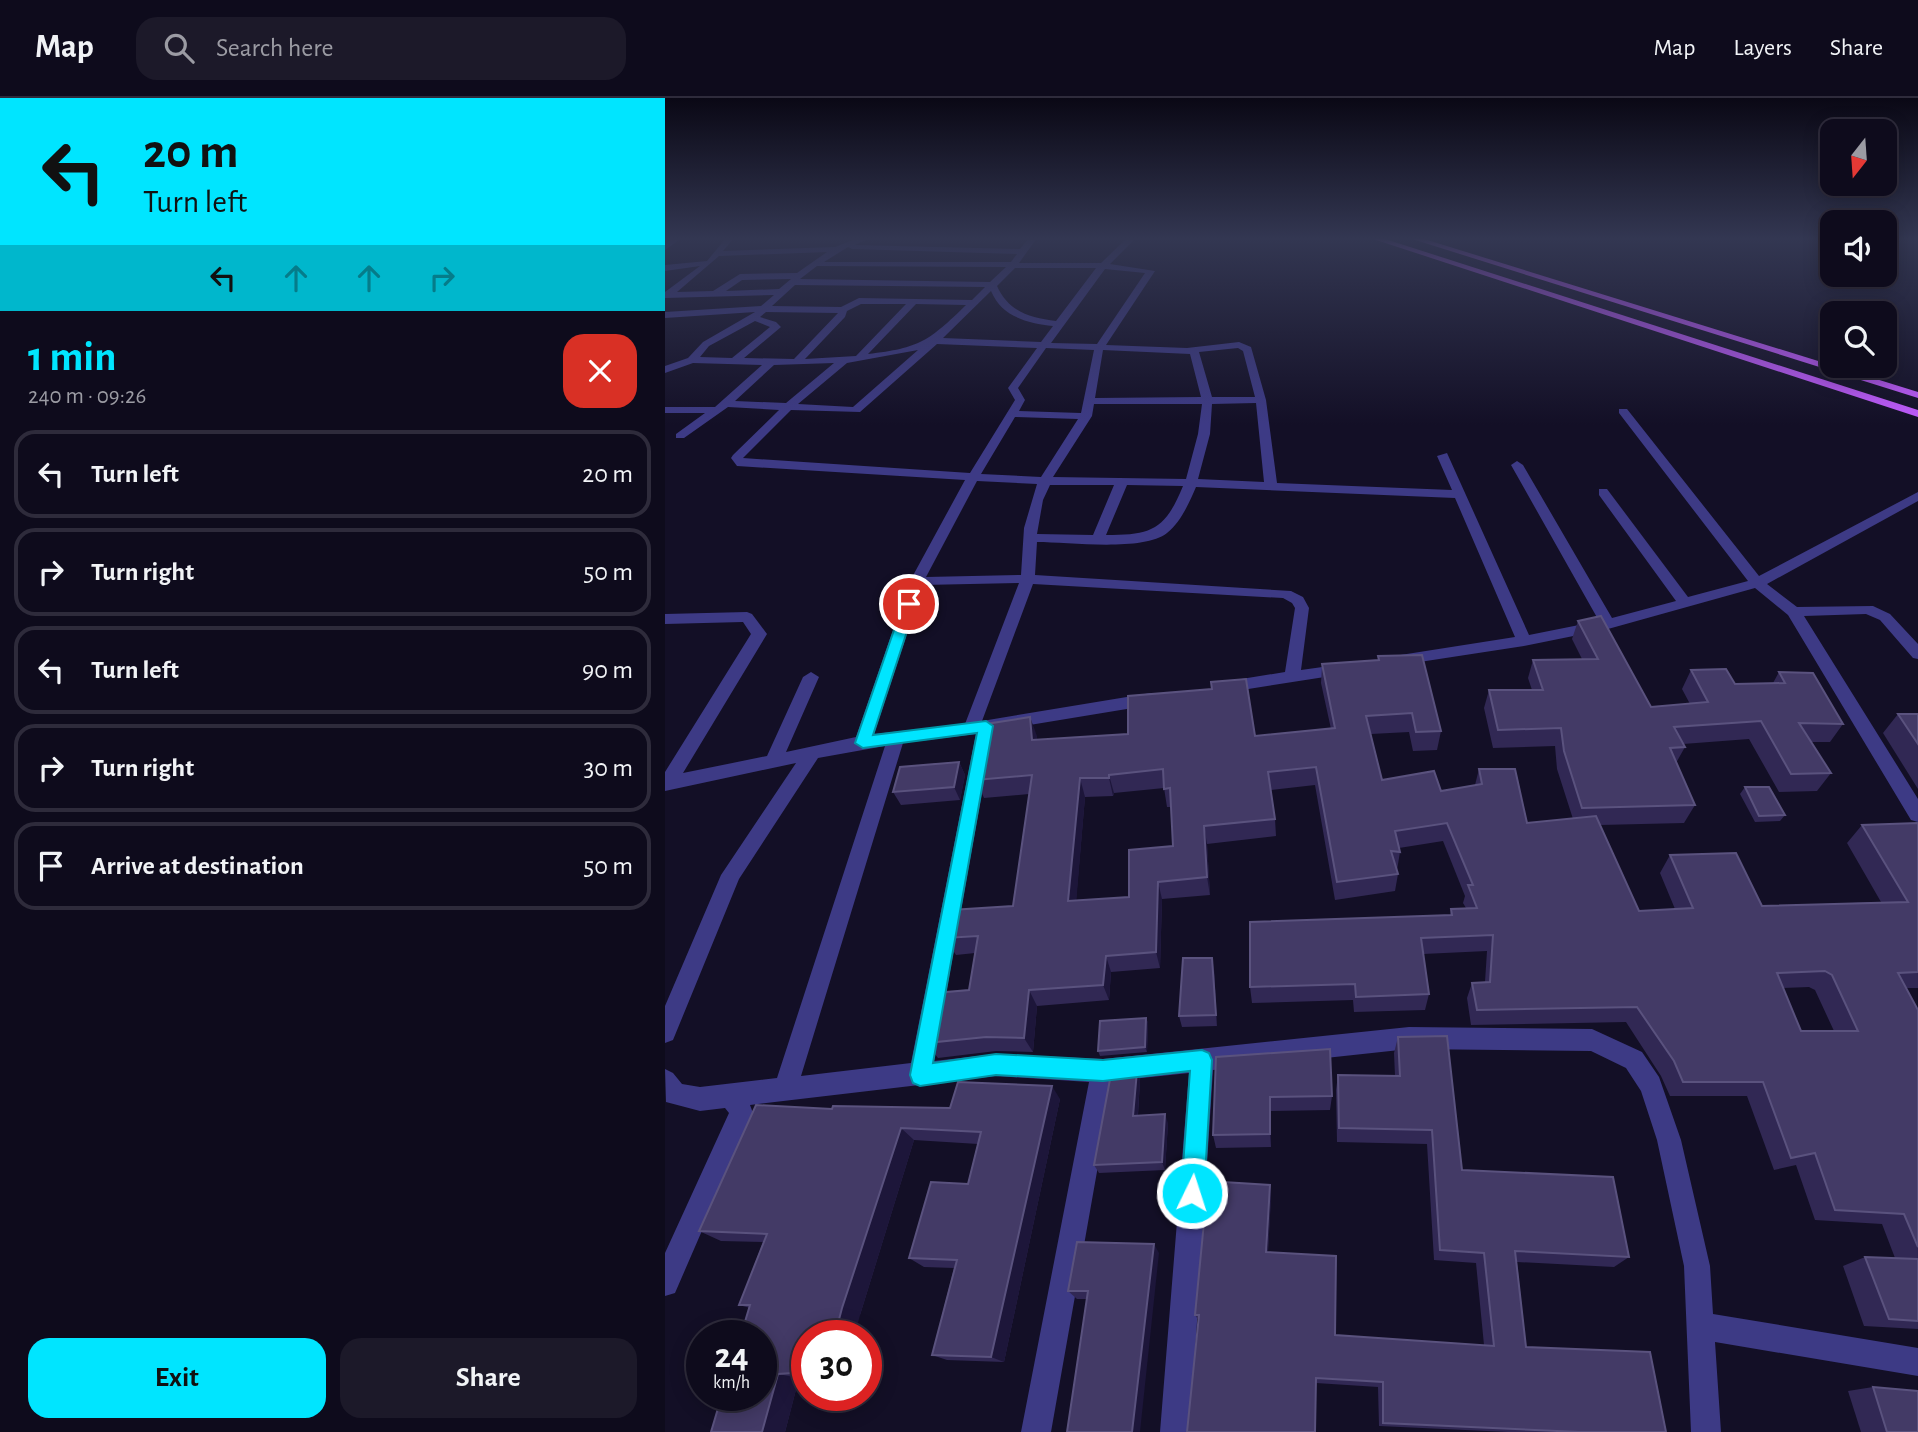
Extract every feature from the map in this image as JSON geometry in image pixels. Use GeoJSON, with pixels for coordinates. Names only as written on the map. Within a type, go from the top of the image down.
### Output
{"type":"FeatureCollection","features":[{"type":"Feature","properties":{"kind":"main road"},"geometry":{"type":"LineString","coordinates":[[1566,300],[1918,414]]}},
{"type":"Feature","properties":{"kind":"main road"},"geometry":{"type":"LineString","coordinates":[[1613,300],[1918,395]]}},
{"type":"Feature","properties":{"kind":"street"},"geometry":{"type":"LineString","coordinates":[[692,360],[706,344],[754,318],[774,300]]}},
{"type":"Feature","properties":{"kind":"street"},"geometry":{"type":"LineString","coordinates":[[798,360],[843,310],[859,301],[876,300]]}},
{"type":"Feature","properties":{"kind":"street"},"geometry":{"type":"LineString","coordinates":[[859,358],[911,304],[910,300]]}},
{"type":"Feature","properties":{"kind":"street"},"geometry":{"type":"LineString","coordinates":[[915,300],[975,303]]}},
{"type":"Feature","properties":{"kind":"street"},"geometry":{"type":"LineString","coordinates":[[665,410],[788,407],[856,410],[978,300]]}},
{"type":"Feature","properties":{"kind":"street"},"geometry":{"type":"LineString","coordinates":[[998,300],[1018,318],[1060,324]]}},
{"type":"Feature","properties":{"kind":"street"},"geometry":{"type":"LineString","coordinates":[[863,743],[917,581],[972,478],[1014,414],[1020,400],[1013,388],[1078,300]]}},
{"type":"Feature","properties":{"kind":"street"},"geometry":{"type":"LineString","coordinates":[[920,1075],[979,728],[1028,579],[1037,500],[1045,481],[1086,416],[1099,348],[1131,300]]}},
{"type":"Feature","properties":{"kind":"street"},"geometry":{"type":"LineString","coordinates":[[665,315],[764,309],[843,310]]}},
{"type":"Feature","properties":{"kind":"street"},"geometry":{"type":"LineString","coordinates":[[735,360],[776,327],[754,318]]}},
{"type":"Feature","properties":{"kind":"street"},"geometry":{"type":"LineString","coordinates":[[665,370],[692,360],[859,358],[903,353],[935,341],[1190,350],[1244,346],[1248,349],[1261,400],[1271,487]]}},
{"type":"Feature","properties":{"kind":"street"},"geometry":{"type":"LineString","coordinates":[[1031,538],[1150,537],[1164,530],[1192,483],[1207,402],[1194,351],[1190,350]]}},
{"type":"Feature","properties":{"kind":"street"},"geometry":{"type":"LineString","coordinates":[[845,359],[788,407],[737,458],[741,463],[972,478],[1192,483],[1459,494]]}},
{"type":"Feature","properties":{"kind":"street"},"geometry":{"type":"LineString","coordinates":[[680,436],[722,407],[772,361]]}},
{"type":"Feature","properties":{"kind":"street"},"geometry":{"type":"LineString","coordinates":[[1091,401],[1261,400]]}},
{"type":"Feature","properties":{"kind":"street"},"geometry":{"type":"LineString","coordinates":[[1623,411],[1757,583],[1794,612],[1918,815]]}},
{"type":"Feature","properties":{"kind":"street"},"geometry":{"type":"LineString","coordinates":[[1014,414],[1086,416]]}},
{"type":"Feature","properties":{"kind":"street"},"geometry":{"type":"LineString","coordinates":[[1443,456],[1524,641]]}},
{"type":"Feature","properties":{"kind":"street"},"geometry":{"type":"LineString","coordinates":[[1517,465],[1608,624]]}},
{"type":"Feature","properties":{"kind":"street"},"geometry":{"type":"LineString","coordinates":[[1098,538],[1122,481]]}},
{"type":"Feature","properties":{"kind":"street"},"geometry":{"type":"LineString","coordinates":[[1603,492],[1686,604]]}},
{"type":"Feature","properties":{"kind":"street"},"geometry":{"type":"LineString","coordinates":[[1387,662],[1524,641],[1608,624],[1757,583],[1918,496]]}},
{"type":"Feature","properties":{"kind":"street"},"geometry":{"type":"LineString","coordinates":[[917,581],[1028,579],[1286,594],[1298,600],[1302,608],[1291,677]]}},
{"type":"Feature","properties":{"kind":"street"},"geometry":{"type":"LineString","coordinates":[[1794,612],[1868,609],[1885,617],[1918,654]]}},
{"type":"Feature","properties":{"kind":"street"},"geometry":{"type":"LineString","coordinates":[[665,619],[747,617],[759,634],[666,784]]}},
{"type":"Feature","properties":{"kind":"street"},"geometry":{"type":"LineString","coordinates":[[666,784],[766,627]]}},
{"type":"Feature","properties":{"kind":"street"},"geometry":{"type":"LineString","coordinates":[[1201,691],[1360,666]]}},
{"type":"Feature","properties":{"kind":"street"},"geometry":{"type":"LineString","coordinates":[[773,761],[811,677]]}},
{"type":"Feature","properties":{"kind":"street"},"geometry":{"type":"LineString","coordinates":[[666,784],[863,743],[979,728],[1162,697]]}},
{"type":"Feature","properties":{"kind":"street"},"geometry":{"type":"LineString","coordinates":[[786,1087],[896,739]]}},
{"type":"Feature","properties":{"kind":"street"},"geometry":{"type":"LineString","coordinates":[[665,1032],[731,875],[812,753]]}},
{"type":"Feature","properties":{"kind":"street"},"geometry":{"type":"LineString","coordinates":[[665,1081],[668,1089],[680,1097],[700,1099],[786,1087],[996,1065],[1103,1070],[1409,1038],[1592,1040],[1615,1048],[1634,1060],[1651,1085],[1669,1140],[1697,1266],[1706,1432]]}},
{"type":"Feature","properties":{"kind":"street"},"geometry":{"type":"LineString","coordinates":[[1175,1432],[1202,1060]]}},
{"type":"Feature","properties":{"kind":"street"},"geometry":{"type":"LineString","coordinates":[[1037,1432],[1103,1070]]}},
{"type":"Feature","properties":{"kind":"street"},"geometry":{"type":"LineString","coordinates":[[665,1283],[741,1113],[736,1100],[724,1096]]}},
{"type":"Feature","properties":{"kind":"street"},"geometry":{"type":"LineString","coordinates":[[1701,1326],[1918,1362]]}},
{"type":"Feature","properties":{"kind":"building"},"geometry":{"type":"Polygon","coordinates":[[[1601,616],[1651,707],[1708,702],[1691,670],[1726,669],[1735,684],[1785,683],[1779,672],[1813,673],[1843,724],[1799,723],[1831,773],[1791,774],[1761,721],[1674,727],[1685,747],[1670,748],[1695,805],[1582,808],[1564,751],[1561,728],[1498,730],[1489,690],[1543,690],[1533,660],[1598,659],[1578,621],[1601,616]]]}},
{"type":"Feature","properties":{"kind":"building"},"geometry":{"type":"Polygon","coordinates":[[[1422,655],[1441,731],[1416,732],[1412,713],[1366,716],[1382,780],[1434,771],[1441,791],[1482,784],[1479,769],[1515,769],[1527,823],[1596,816],[1639,911],[1693,908],[1670,855],[1736,853],[1762,906],[1908,902],[1862,825],[1918,823],[1918,972],[1898,973],[1918,1010],[1918,1247],[1904,1214],[1835,1210],[1815,1153],[1791,1158],[1763,1082],[1683,1082],[1674,1061],[1637,1007],[1477,1010],[1472,983],[1490,982],[1493,935],[1421,938],[1429,994],[1356,997],[1355,984],[1250,987],[1250,922],[1452,915],[1451,909],[1477,908],[1468,885],[1473,885],[1447,823],[1395,831],[1400,852],[1391,851],[1398,874],[1337,882],[1316,767],[1268,772],[1275,819],[1204,826],[1207,877],[1158,882],[1156,952],[1106,956],[1103,985],[1029,990],[1024,1038],[986,1037],[926,1043],[935,993],[969,990],[978,936],[945,938],[951,910],[1013,906],[1032,775],[976,780],[986,724],[1030,717],[1032,740],[1128,734],[1128,696],[1212,689],[1211,682],[1246,679],[1255,736],[1335,728],[1322,664],[1379,660],[1378,656],[1422,655]],[[1163,769],[1109,775],[1109,778],[1080,778],[1068,901],[1129,897],[1129,850],[1173,846],[1170,788],[1164,789],[1163,769]],[[1825,971],[1777,973],[1801,1031],[1858,1031],[1832,975],[1825,971]]]}},
{"type":"Feature","properties":{"kind":"building"},"geometry":{"type":"Polygon","coordinates":[[[1898,714],[1918,714],[1918,744],[1898,714]]]}},
{"type":"Feature","properties":{"kind":"building"},"geometry":{"type":"Polygon","coordinates":[[[959,762],[954,787],[893,792],[900,767],[959,762]]]}},
{"type":"Feature","properties":{"kind":"building"},"geometry":{"type":"Polygon","coordinates":[[[1745,787],[1769,787],[1785,815],[1759,816],[1745,787]]]}},
{"type":"Feature","properties":{"kind":"building"},"geometry":{"type":"Polygon","coordinates":[[[1183,958],[1212,958],[1216,1015],[1179,1016],[1183,958]]]}},
{"type":"Feature","properties":{"kind":"building"},"geometry":{"type":"Polygon","coordinates":[[[1146,1018],[1145,1047],[1098,1051],[1100,1021],[1146,1018]]]}},
{"type":"Feature","properties":{"kind":"building"},"geometry":{"type":"Polygon","coordinates":[[[1447,1036],[1462,1170],[1613,1177],[1629,1257],[1515,1251],[1526,1347],[1650,1352],[1666,1432],[1579,1432],[1383,1423],[1383,1382],[1316,1378],[1315,1432],[1187,1432],[1199,1315],[1195,1315],[1208,1181],[1270,1185],[1266,1252],[1336,1256],[1335,1335],[1494,1346],[1484,1253],[1440,1250],[1432,1130],[1339,1128],[1338,1075],[1400,1076],[1398,1037],[1447,1036]]]}},
{"type":"Feature","properties":{"kind":"building"},"geometry":{"type":"Polygon","coordinates":[[[1330,1049],[1332,1096],[1270,1097],[1270,1134],[1213,1135],[1216,1057],[1330,1049]]]}},
{"type":"Feature","properties":{"kind":"building"},"geometry":{"type":"Polygon","coordinates":[[[1137,1071],[1133,1116],[1165,1114],[1162,1162],[1094,1165],[1111,1074],[1137,1071]]]}},
{"type":"Feature","properties":{"kind":"building"},"geometry":{"type":"Polygon","coordinates":[[[958,1082],[1052,1086],[991,1357],[932,1355],[957,1260],[909,1258],[931,1182],[968,1184],[981,1132],[901,1128],[839,1320],[791,1320],[791,1373],[778,1374],[777,1378],[777,1320],[746,1320],[750,1305],[739,1305],[767,1234],[699,1231],[756,1105],[832,1109],[833,1106],[950,1108],[958,1082]]]}},
{"type":"Feature","properties":{"kind":"building"},"geometry":{"type":"Polygon","coordinates":[[[1077,1242],[1154,1244],[1132,1432],[1067,1432],[1088,1291],[1068,1291],[1077,1242]]]}},
{"type":"Feature","properties":{"kind":"building"},"geometry":{"type":"Polygon","coordinates":[[[1865,1257],[1918,1259],[1918,1321],[1889,1319],[1865,1257]]]}},
{"type":"Feature","properties":{"kind":"building"},"geometry":{"type":"Polygon","coordinates":[[[1873,1387],[1918,1391],[1918,1432],[1887,1432],[1873,1387]]]}},
{"type":"Feature","properties":{"kind":"building"},"geometry":{"type":"Polygon","coordinates":[[[717,1411],[768,1411],[762,1432],[711,1432],[717,1411]]]}},
{"type":"Feature","properties":{"kind":"route"},"geometry":{"type":"LineString","coordinates":[[909,604],[863,743],[986,726],[920,1075],[996,1065],[1103,1070],[1202,1060],[1192,1193]]}}]}
